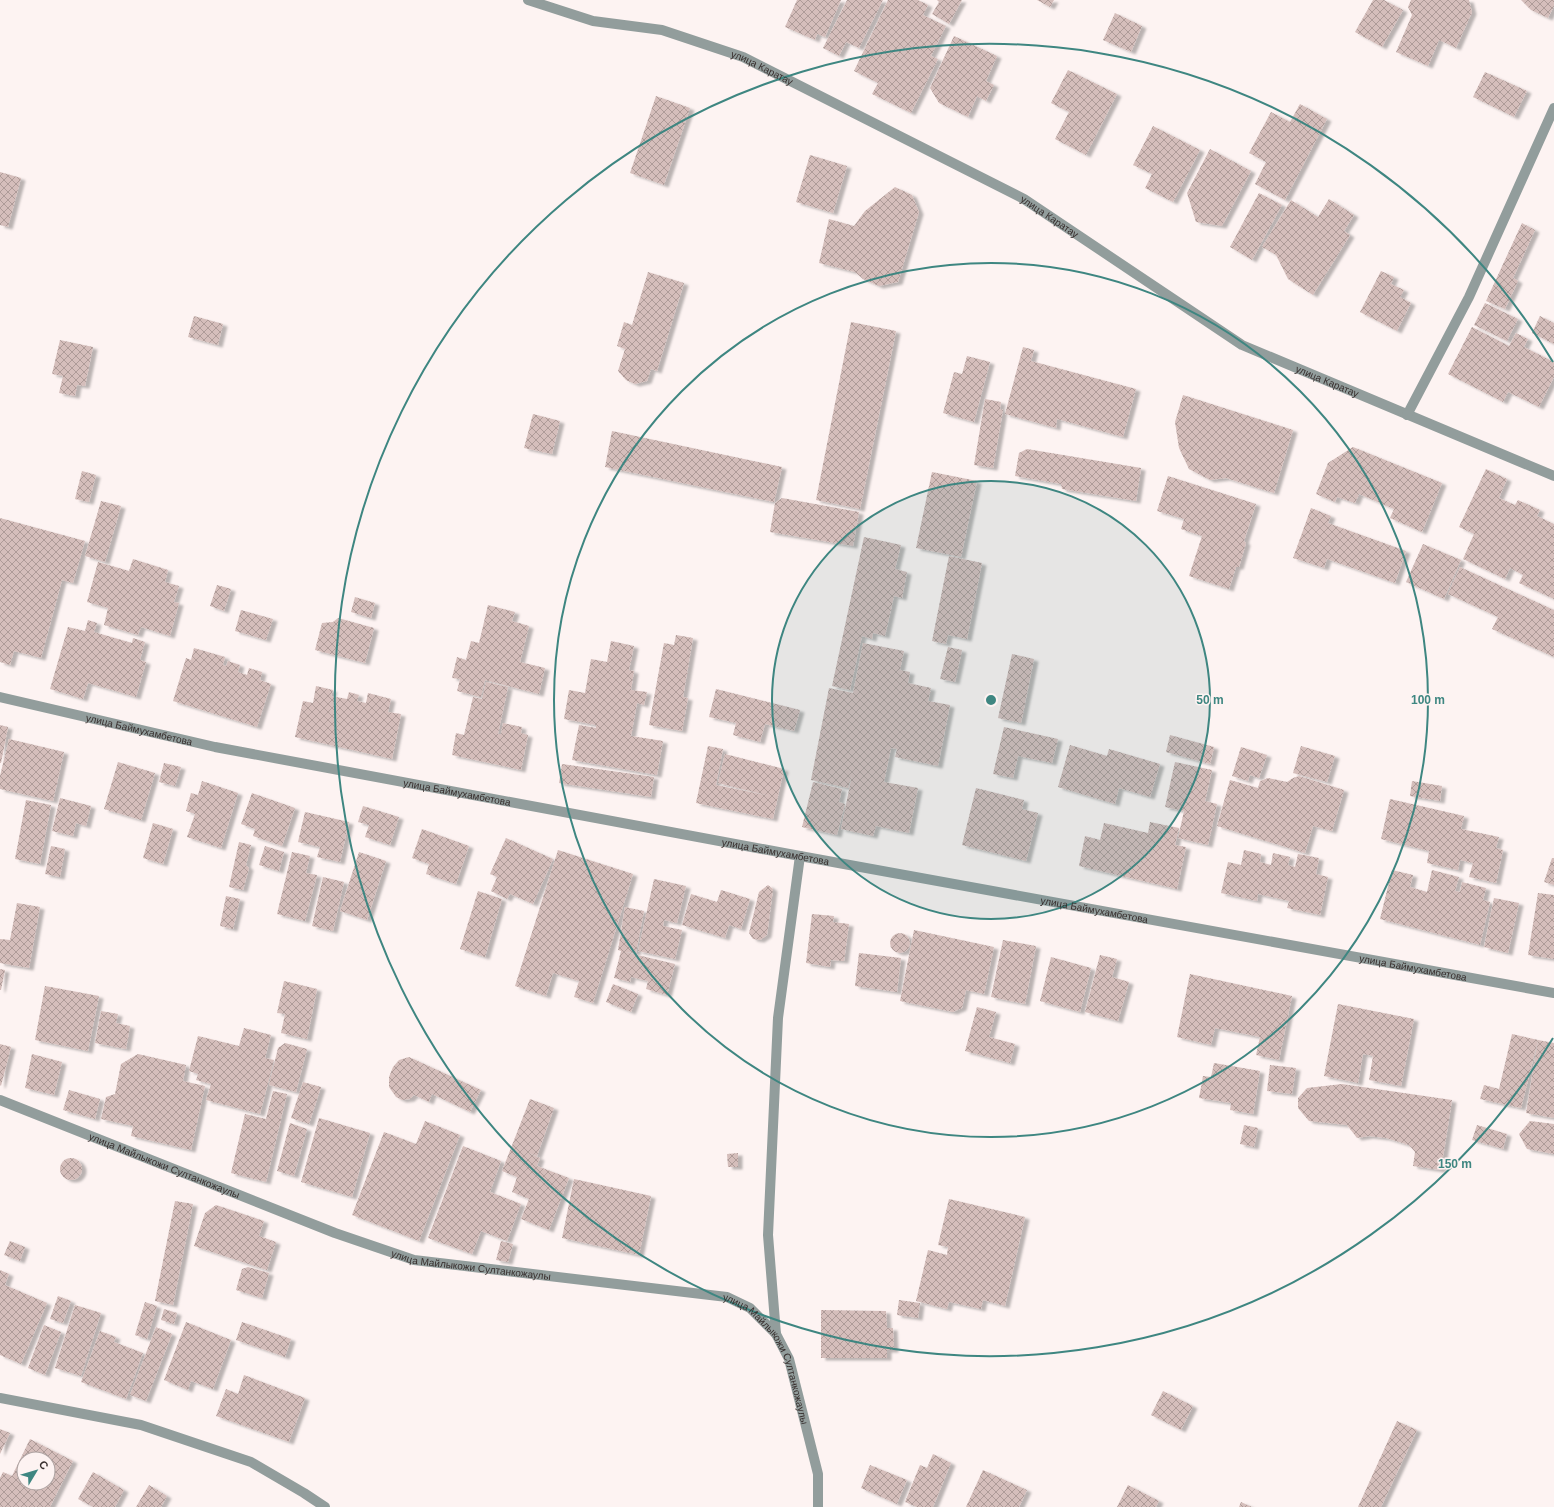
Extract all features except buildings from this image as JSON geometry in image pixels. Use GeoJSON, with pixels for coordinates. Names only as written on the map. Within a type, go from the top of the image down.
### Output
{"type":"FeatureCollection","features":[{"type":"Feature","properties":{"kind":"street","name":"улица Каратау"},"geometry":{"type":"LineString","coordinates":[[528,0],[593,21],[662,30],[743,57],[1024,199],[1242,345],[1554,476]]}},
{"type":"Feature","properties":{"kind":"street"},"geometry":{"type":"LineString","coordinates":[[1407,415],[1469,297],[1554,108]]}},
{"type":"Feature","properties":{"kind":"street","name":"улица Баймухамбетова"},"geometry":{"type":"LineString","coordinates":[[0,697],[215,746],[800,856],[1554,993]]}},
{"type":"Feature","properties":{"kind":"street"},"geometry":{"type":"LineString","coordinates":[[776,1334],[768,1235],[778,1018],[800,856]]}},
{"type":"Feature","properties":{"kind":"street","name":"улица Майлыкожи Султанкожаулы"},"geometry":{"type":"LineString","coordinates":[[0,1100],[335,1233],[414,1260],[728,1296],[750,1308],[776,1334],[789,1359],[818,1474],[818,1507]]}},
{"type":"Feature","properties":{"kind":"street"},"geometry":{"type":"LineString","coordinates":[[0,1398],[141,1425],[251,1462],[325,1507]]}}]}
